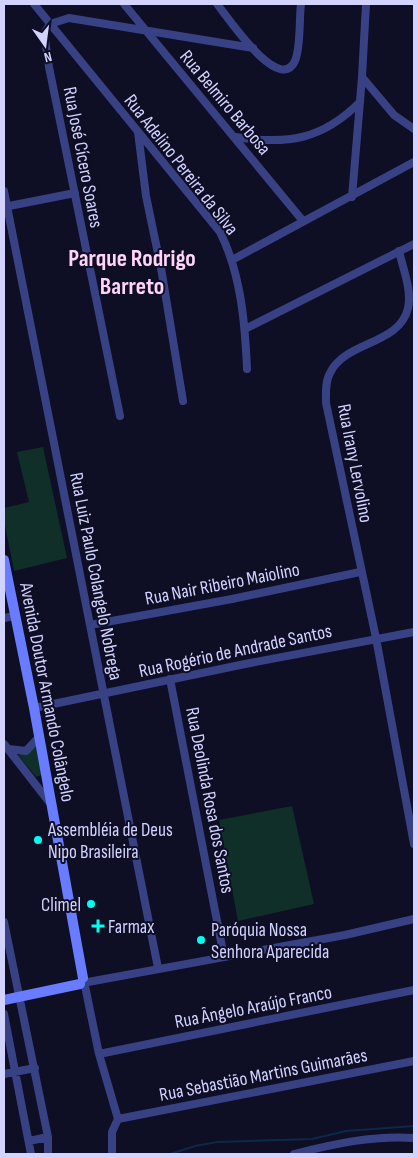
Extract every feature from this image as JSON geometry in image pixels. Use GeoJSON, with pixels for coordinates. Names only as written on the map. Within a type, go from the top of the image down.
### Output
{"type":"FeatureCollection","features":[{"type":"Feature","properties":{"kind":"street","name":"Rua Adelino Pereira da Silva"},"geometry":{"type":"LineString","coordinates":[[34,4],[220,232],[232,260],[246,330],[247,369]]}},
{"type":"Feature","properties":{"kind":"street","name":"Rua Belmiro Barbosa"},"geometry":{"type":"LineString","coordinates":[[124,4],[236,137],[303,221]]}},
{"type":"Feature","properties":{"kind":"street"},"geometry":{"type":"LineString","coordinates":[[217,4],[253,48],[276,70],[287,69],[292,65],[297,54],[301,4]]}},
{"type":"Feature","properties":{"kind":"street"},"geometry":{"type":"LineString","coordinates":[[352,197],[366,4]]}},
{"type":"Feature","properties":{"kind":"street"},"geometry":{"type":"LineString","coordinates":[[50,24],[69,18],[253,48]]}},
{"type":"Feature","properties":{"kind":"street","name":"Rua José Cícero Soares"},"geometry":{"type":"LineString","coordinates":[[50,24],[46,32],[46,48],[120,416]]}},
{"type":"Feature","properties":{"kind":"street"},"geometry":{"type":"LineString","coordinates":[[362,77],[394,115],[414,129]]}},
{"type":"Feature","properties":{"kind":"street"},"geometry":{"type":"LineString","coordinates":[[236,137],[280,142],[300,139],[334,124],[360,102]]}},
{"type":"Feature","properties":{"kind":"street"},"geometry":{"type":"LineString","coordinates":[[138,132],[146,196],[161,268],[183,401]]}},
{"type":"Feature","properties":{"kind":"street"},"geometry":{"type":"LineString","coordinates":[[232,260],[414,162]]}},
{"type":"Feature","properties":{"kind":"street","name":"Rua Luiz Paulo Colangelo Nobrega"},"geometry":{"type":"LineString","coordinates":[[4,191],[5,207],[158,968]]}},
{"type":"Feature","properties":{"kind":"street"},"geometry":{"type":"LineString","coordinates":[[5,207],[75,193]]}},
{"type":"Feature","properties":{"kind":"street"},"geometry":{"type":"LineString","coordinates":[[246,330],[414,244]]}},
{"type":"Feature","properties":{"kind":"street","name":"Rua Irany Lervolino"},"geometry":{"type":"LineString","coordinates":[[399,251],[409,299],[404,320],[394,330],[336,364],[330,373],[326,391],[326,403],[360,572],[376,638],[414,844]]}},
{"type":"Feature","properties":{"kind":"street","name":"Avenida Doutor Armando Colângelo"},"geometry":{"type":"LineString","coordinates":[[4,560],[34,708],[84,982],[99,1054],[118,1120]]}},
{"type":"Feature","properties":{"kind":"street","name":"Rua Nair Ribeiro Maiolino"},"geometry":{"type":"LineString","coordinates":[[90,625],[232,599],[360,572]]}},
{"type":"Feature","properties":{"kind":"street"},"geometry":{"type":"LineString","coordinates":[[4,618],[15,616]]}},
{"type":"Feature","properties":{"kind":"street","name":"Rua Rogério de Andrade Santos"},"geometry":{"type":"LineString","coordinates":[[34,708],[170,679],[414,632]]}},
{"type":"Feature","properties":{"kind":"street","name":"Rua Deolinda Rosa dos Santos"},"geometry":{"type":"LineString","coordinates":[[170,679],[224,957]]}},
{"type":"Feature","properties":{"kind":"street"},"geometry":{"type":"LineString","coordinates":[[7,746],[26,750],[39,737]]}},
{"type":"Feature","properties":{"kind":"street"},"geometry":{"type":"LineString","coordinates":[[7,746],[52,806]]}},
{"type":"Feature","properties":{"kind":"street"},"geometry":{"type":"LineString","coordinates":[[4,1000],[84,982],[345,934],[414,919]]}},
{"type":"Feature","properties":{"kind":"street"},"geometry":{"type":"LineString","coordinates":[[4,922],[35,1068],[48,1137],[48,1154]]}},
{"type":"Feature","properties":{"kind":"street","name":"Rua Ângelo Araújo Franco"},"geometry":{"type":"LineString","coordinates":[[99,1054],[414,990]]}},
{"type":"Feature","properties":{"kind":"street"},"geometry":{"type":"LineString","coordinates":[[4,1014],[31,1154]]}},
{"type":"Feature","properties":{"kind":"street","name":"Rua Sebastião Martins Guimarães"},"geometry":{"type":"LineString","coordinates":[[118,1120],[414,1060]]}},
{"type":"Feature","properties":{"kind":"street"},"geometry":{"type":"LineString","coordinates":[[4,1074],[35,1068]]}},
{"type":"Feature","properties":{"kind":"street"},"geometry":{"type":"LineString","coordinates":[[112,1154],[112,1132],[118,1120]]}},
{"type":"Feature","properties":{"kind":"street"},"geometry":{"type":"LineString","coordinates":[[294,1154],[334,1144],[395,1136],[414,1138]]}},
{"type":"Feature","properties":{"kind":"street"},"geometry":{"type":"LineString","coordinates":[[29,1141],[48,1137]]}},
{"type":"Feature","properties":{"kind":"green space"},"geometry":{"type":"Polygon","coordinates":[[[43,447],[67,558],[14,571],[4,520],[4,508],[29,502],[17,452],[43,447]]]}},
{"type":"Feature","properties":{"kind":"green space"},"geometry":{"type":"Polygon","coordinates":[[[37,745],[44,774],[36,777],[18,755],[28,752],[37,745]]]}},
{"type":"Feature","properties":{"kind":"green space"},"geometry":{"type":"Polygon","coordinates":[[[292,806],[314,904],[238,921],[219,820],[292,806]]]}},
{"type":"Feature","properties":{"kind":"waterway"},"geometry":{"type":"LineString","coordinates":[[170,1154],[195,1146],[217,1142],[312,1139],[346,1131],[414,1126]]}},
{"type":"Feature","properties":{"kind":"place","name":"Assembléia de Deus Nipo Brasileira"},"geometry":{"type":"Point","coordinates":[38,840]}},
{"type":"Feature","properties":{"kind":"place","name":"Climel"},"geometry":{"type":"Point","coordinates":[91,904]}},
{"type":"Feature","properties":{"kind":"place","name":"Farmax"},"geometry":{"type":"Point","coordinates":[98,926]}},
{"type":"Feature","properties":{"kind":"place","name":"Paróquia Nossa Senhora Aparecida"},"geometry":{"type":"Point","coordinates":[201,940]}},
{"type":"Feature","properties":{"kind":"district","name":"Parque Rodrigo Barreto"},"geometry":{"type":"Point","coordinates":[132,272]}}]}
